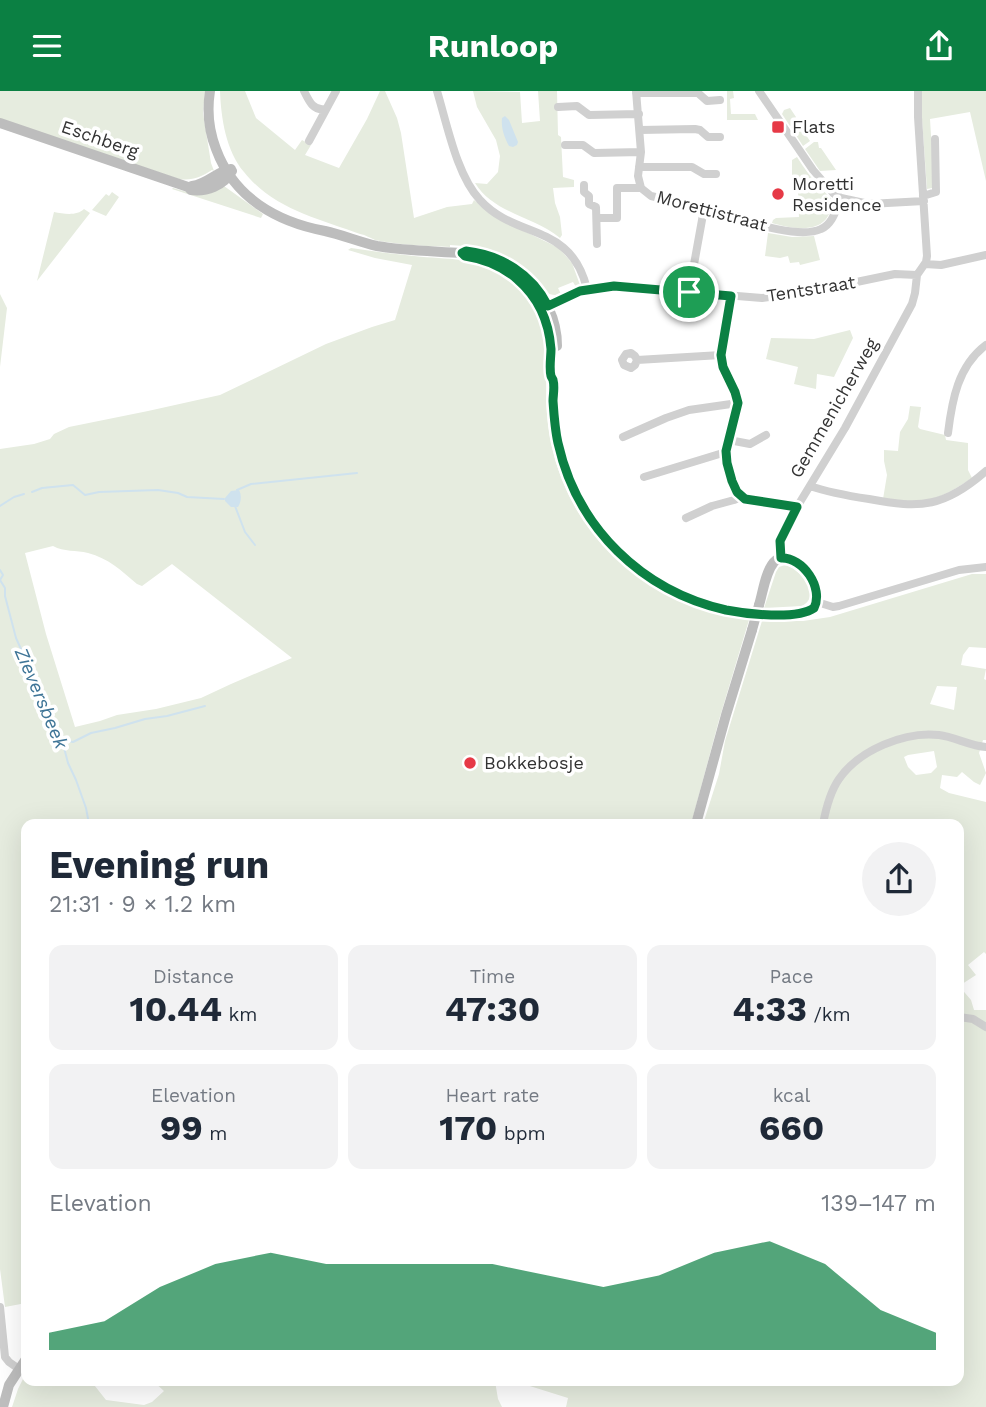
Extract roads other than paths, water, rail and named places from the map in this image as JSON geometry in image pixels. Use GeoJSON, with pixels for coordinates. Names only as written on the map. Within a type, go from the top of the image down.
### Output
{"type":"FeatureCollection","features":[{"type":"Feature","properties":{"kind":"main road"},"geometry":{"type":"LineString","coordinates":[[212,91],[218,135],[230,171],[264,201],[323,231],[410,251],[462,253],[496,265],[512,275],[545,308],[554,324],[557,339],[556,376],[553,379],[555,427],[569,478],[580,502],[595,524],[612,546],[636,569],[676,594],[728,610],[762,615],[811,611],[817,602],[816,590],[807,573],[791,559],[781,558]]}},
{"type":"Feature","properties":{"kind":"main road","name":"Eschberg"},"geometry":{"type":"LineString","coordinates":[[0,123],[194,191],[216,186],[230,171]]}},
{"type":"Feature","properties":{"kind":"main road","name":"Gemmenicherweg"},"geometry":{"type":"LineString","coordinates":[[697,819],[771,566],[781,558]]}},
{"type":"Feature","properties":{"kind":"main road"},"geometry":{"type":"LineString","coordinates":[[3,1407],[9,1385],[21,1366]]}},
{"type":"Feature","properties":{"kind":"street"},"geometry":{"type":"LineString","coordinates":[[304,91],[314,107],[326,109]]}},
{"type":"Feature","properties":{"kind":"street"},"geometry":{"type":"LineString","coordinates":[[309,141],[336,91]]}},
{"type":"Feature","properties":{"kind":"street"},"geometry":{"type":"LineString","coordinates":[[436,91],[463,177],[476,196],[498,215],[556,241],[569,251],[587,289]]}},
{"type":"Feature","properties":{"kind":"street"},"geometry":{"type":"LineString","coordinates":[[759,91],[813,170],[833,193],[841,198],[869,204],[923,198],[936,192],[935,139]]}},
{"type":"Feature","properties":{"kind":"street"},"geometry":{"type":"LineString","coordinates":[[917,275],[928,256],[918,91]]}},
{"type":"Feature","properties":{"kind":"street"},"geometry":{"type":"LineString","coordinates":[[642,188],[638,176],[641,152],[636,92],[698,93],[707,101],[720,100]]}},
{"type":"Feature","properties":{"kind":"street"},"geometry":{"type":"LineString","coordinates":[[558,107],[577,106],[589,115],[639,114]]}},
{"type":"Feature","properties":{"kind":"street"},"geometry":{"type":"LineString","coordinates":[[640,130],[695,129],[708,137],[720,137]]}},
{"type":"Feature","properties":{"kind":"street"},"geometry":{"type":"LineString","coordinates":[[565,145],[583,145],[594,153],[641,152]]}},
{"type":"Feature","properties":{"kind":"street"},"geometry":{"type":"LineString","coordinates":[[639,167],[692,167],[704,174],[716,174]]}},
{"type":"Feature","properties":{"kind":"street"},"geometry":{"type":"LineString","coordinates":[[584,185],[589,204],[596,207],[597,244]]}},
{"type":"Feature","properties":{"kind":"street","name":"Morettistraat"},"geometry":{"type":"LineString","coordinates":[[597,218],[617,218],[618,188],[642,188],[651,196],[781,230],[807,232],[828,225],[841,198]]}},
{"type":"Feature","properties":{"kind":"street"},"geometry":{"type":"LineString","coordinates":[[689,292],[704,209]]}},
{"type":"Feature","properties":{"kind":"street"},"geometry":{"type":"LineString","coordinates":[[925,264],[941,265],[986,255]]}},
{"type":"Feature","properties":{"kind":"street","name":"Tentstraat"},"geometry":{"type":"LineString","coordinates":[[545,308],[587,289],[614,286],[762,298],[895,274],[917,275]]}},
{"type":"Feature","properties":{"kind":"street","name":"Gemmenicherweg"},"geometry":{"type":"LineString","coordinates":[[781,558],[780,541],[797,507],[845,428],[912,305],[917,275]]}},
{"type":"Feature","properties":{"kind":"street"},"geometry":{"type":"LineString","coordinates":[[731,296],[721,355],[723,367],[738,403],[726,451],[732,481],[745,499],[797,507]]}},
{"type":"Feature","properties":{"kind":"street"},"geometry":{"type":"LineString","coordinates":[[948,433],[961,376],[978,351],[986,345]]}},
{"type":"Feature","properties":{"kind":"street"},"geometry":{"type":"LineString","coordinates":[[637,361],[721,355]]}},
{"type":"Feature","properties":{"kind":"street"},"geometry":{"type":"LineString","coordinates":[[622,437],[689,410],[738,403]]}},
{"type":"Feature","properties":{"kind":"street"},"geometry":{"type":"LineString","coordinates":[[729,440],[750,444],[766,435]]}},
{"type":"Feature","properties":{"kind":"street"},"geometry":{"type":"LineString","coordinates":[[644,477],[726,451]]}},
{"type":"Feature","properties":{"kind":"street"},"geometry":{"type":"LineString","coordinates":[[810,486],[828,492],[912,505],[934,503],[958,492],[986,471]]}},
{"type":"Feature","properties":{"kind":"street"},"geometry":{"type":"LineString","coordinates":[[686,518],[741,496]]}},
{"type":"Feature","properties":{"kind":"street"},"geometry":{"type":"LineString","coordinates":[[817,602],[839,606],[963,569],[986,567]]}},
{"type":"Feature","properties":{"kind":"street"},"geometry":{"type":"LineString","coordinates":[[824,819],[831,795],[841,777],[857,761],[881,746],[906,737],[932,735],[986,747]]}},
{"type":"Feature","properties":{"kind":"street"},"geometry":{"type":"LineString","coordinates":[[964,1018],[973,1019],[986,1027]]}},
{"type":"Feature","properties":{"kind":"street"},"geometry":{"type":"LineString","coordinates":[[0,1307],[5,1357],[19,1369]]}},
{"type":"Feature","properties":{"kind":"water"},"geometry":{"type":"Polygon","coordinates":[[[505,116],[518,142],[513,147],[509,146],[503,132],[502,118],[505,116]]]}},
{"type":"Feature","properties":{"kind":"water"},"geometry":{"type":"Polygon","coordinates":[[[239,490],[239,505],[231,507],[225,498],[231,491],[239,490]]]}},
{"type":"Feature","properties":{"kind":"waterway"},"geometry":{"type":"LineString","coordinates":[[237,490],[251,484],[357,473]]}},
{"type":"Feature","properties":{"kind":"waterway"},"geometry":{"type":"LineString","coordinates":[[32,492],[42,488],[73,485],[85,495],[158,490],[187,497],[224,499]]}},
{"type":"Feature","properties":{"kind":"waterway"},"geometry":{"type":"LineString","coordinates":[[0,506],[24,494]]}},
{"type":"Feature","properties":{"kind":"waterway"},"geometry":{"type":"LineString","coordinates":[[235,506],[245,532],[255,545]]}},
{"type":"Feature","properties":{"kind":"waterway","name":"Zieversbeek"},"geometry":{"type":"LineString","coordinates":[[0,570],[3,575],[0,580],[5,588],[16,638],[52,713],[88,819]]}},
{"type":"Feature","properties":{"kind":"waterway"},"geometry":{"type":"LineString","coordinates":[[62,740],[73,742],[91,733],[205,706]]}},
{"type":"Feature","properties":{"kind":"place","name":"Flats"},"geometry":{"type":"Point","coordinates":[778,127]}},
{"type":"Feature","properties":{"kind":"place","name":"Moretti Residence"},"geometry":{"type":"Point","coordinates":[778,194]}},
{"type":"Feature","properties":{"kind":"place","name":"Bokkebosje"},"geometry":{"type":"Point","coordinates":[470,763]}}]}
